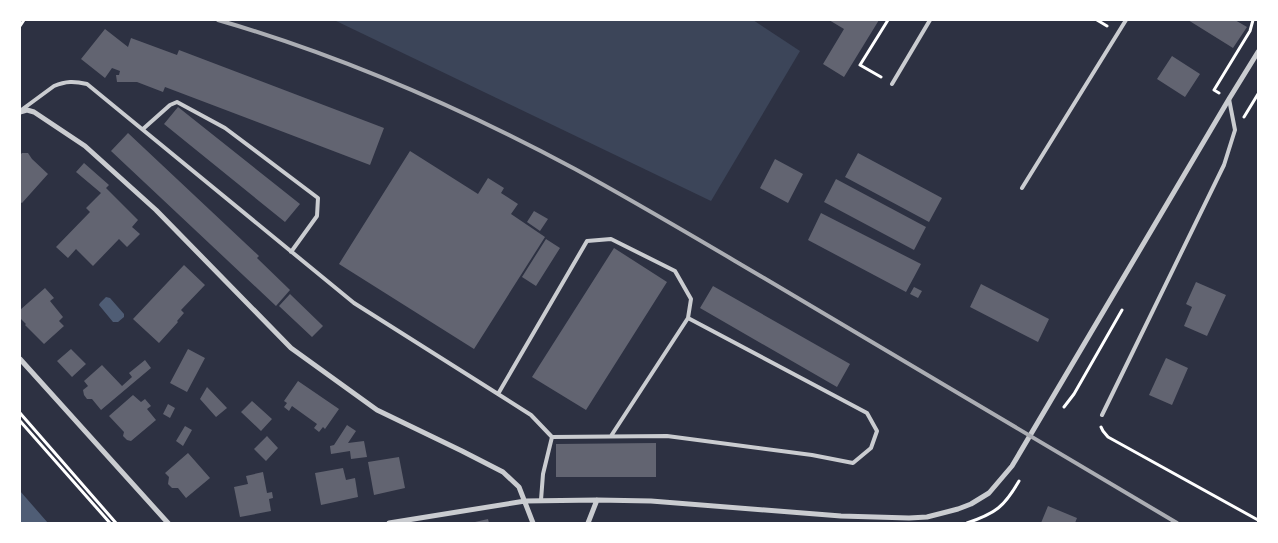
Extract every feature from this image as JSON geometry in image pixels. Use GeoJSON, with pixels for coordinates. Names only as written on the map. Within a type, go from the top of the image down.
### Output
{"type":"FeatureCollection","features":[{"type":"Feature","properties":{"kind":"street"},"geometry":{"type":"LineString","coordinates":[[389,523],[541,500],[651,500],[841,516],[909,518],[958,510],[989,493],[1004,477],[1228,99],[1258,52]]}},
{"type":"Feature","properties":{"kind":"street"},"geometry":{"type":"LineString","coordinates":[[20,111],[34,112],[85,146],[156,210],[290,348],[376,410],[503,472],[519,487],[533,523]]}},
{"type":"Feature","properties":{"kind":"street"},"geometry":{"type":"LineString","coordinates":[[20,359],[168,523]]}},
{"type":"Feature","properties":{"kind":"street"},"geometry":{"type":"LineString","coordinates":[[588,523],[597,500]]}},
{"type":"Feature","properties":{"kind":"lane"},"geometry":{"type":"LineString","coordinates":[[892,84],[930,20]]}},
{"type":"Feature","properties":{"kind":"lane"},"geometry":{"type":"LineString","coordinates":[[1022,188],[1126,20]]}},
{"type":"Feature","properties":{"kind":"lane"},"geometry":{"type":"LineString","coordinates":[[20,111],[54,86],[67,81],[87,84],[354,304],[531,415],[552,437],[667,436],[812,455],[853,463],[871,448],[877,431],[867,414],[688,318]]}},
{"type":"Feature","properties":{"kind":"lane"},"geometry":{"type":"LineString","coordinates":[[1102,415],[1224,165],[1235,130],[1228,99]]}},
{"type":"Feature","properties":{"kind":"lane"},"geometry":{"type":"LineString","coordinates":[[143,129],[170,105],[177,102],[225,128],[318,198],[317,216],[292,252]]}},
{"type":"Feature","properties":{"kind":"lane"},"geometry":{"type":"LineString","coordinates":[[498,394],[588,241],[611,239],[675,271],[691,299],[688,318],[611,436]]}},
{"type":"Feature","properties":{"kind":"lane"},"geometry":{"type":"LineString","coordinates":[[541,500],[543,474],[552,437]]}},
{"type":"Feature","properties":{"kind":"path"},"geometry":{"type":"LineString","coordinates":[[20,26],[24,20]]}},
{"type":"Feature","properties":{"kind":"path"},"geometry":{"type":"LineString","coordinates":[[888,20],[860,65],[892,84]]}},
{"type":"Feature","properties":{"kind":"path"},"geometry":{"type":"LineString","coordinates":[[20,414],[116,523]]}},
{"type":"Feature","properties":{"kind":"path"},"geometry":{"type":"LineString","coordinates":[[1102,415],[1102,431],[1108,437],[1258,520]]}},
{"type":"Feature","properties":{"kind":"path"},"geometry":{"type":"LineString","coordinates":[[20,421],[110,523]]}},
{"type":"Feature","properties":{"kind":"shaded area"},"geometry":{"type":"Polygon","coordinates":[[[334,20],[753,20],[800,51],[711,201],[334,20]]]}},
{"type":"Feature","properties":{"kind":"shaded area"},"geometry":{"type":"Polygon","coordinates":[[[106,297],[110,298],[124,314],[124,317],[118,322],[113,322],[99,305],[106,297]]]}},
{"type":"Feature","properties":{"kind":"shaded area"},"geometry":{"type":"Polygon","coordinates":[[[20,491],[48,523],[20,523],[20,491]]]}},
{"type":"Feature","properties":{"kind":"building"},"geometry":{"type":"Polygon","coordinates":[[[829,20],[879,20],[844,77],[823,64],[844,29],[829,20]]]}},
{"type":"Feature","properties":{"kind":"building"},"geometry":{"type":"Polygon","coordinates":[[[1188,20],[1235,20],[1247,27],[1233,48],[1188,20]]]}},
{"type":"Feature","properties":{"kind":"building"},"geometry":{"type":"Polygon","coordinates":[[[105,29],[128,47],[131,38],[177,55],[179,50],[384,128],[370,165],[165,87],[163,92],[137,82],[117,82],[116,75],[119,75],[120,71],[112,68],[105,78],[81,59],[105,29]]]}},
{"type":"Feature","properties":{"kind":"building"},"geometry":{"type":"Polygon","coordinates":[[[1172,56],[1200,74],[1185,97],[1157,79],[1172,56]]]}},
{"type":"Feature","properties":{"kind":"building"},"geometry":{"type":"Polygon","coordinates":[[[178,107],[300,204],[285,222],[164,124],[178,107]]]}},
{"type":"Feature","properties":{"kind":"building"},"geometry":{"type":"Polygon","coordinates":[[[128,133],[259,256],[257,258],[290,290],[276,306],[111,151],[128,133]]]}},
{"type":"Feature","properties":{"kind":"building"},"geometry":{"type":"Polygon","coordinates":[[[410,151],[478,194],[488,178],[504,188],[501,193],[518,204],[511,214],[545,237],[474,349],[339,264],[410,151]]]}},
{"type":"Feature","properties":{"kind":"building"},"geometry":{"type":"Polygon","coordinates":[[[28,153],[48,174],[22,203],[20,202],[20,155],[28,153]]]}},
{"type":"Feature","properties":{"kind":"building"},"geometry":{"type":"Polygon","coordinates":[[[858,153],[942,198],[929,222],[845,177],[858,153]]]}},
{"type":"Feature","properties":{"kind":"building"},"geometry":{"type":"Polygon","coordinates":[[[775,159],[803,174],[788,203],[760,188],[775,159]]]}},
{"type":"Feature","properties":{"kind":"building"},"geometry":{"type":"Polygon","coordinates":[[[84,163],[109,185],[106,188],[138,220],[132,227],[140,234],[127,247],[119,239],[93,266],[76,249],[68,258],[56,247],[90,212],[86,208],[101,193],[76,172],[84,163]]]}},
{"type":"Feature","properties":{"kind":"building"},"geometry":{"type":"Polygon","coordinates":[[[836,179],[926,227],[914,250],[824,202],[836,179]]]}},
{"type":"Feature","properties":{"kind":"building"},"geometry":{"type":"Polygon","coordinates":[[[534,211],[548,219],[540,231],[527,222],[534,211]]]}},
{"type":"Feature","properties":{"kind":"building"},"geometry":{"type":"Polygon","coordinates":[[[821,213],[921,264],[906,292],[808,240],[821,213]]]}},
{"type":"Feature","properties":{"kind":"building"},"geometry":{"type":"Polygon","coordinates":[[[546,239],[560,248],[536,286],[522,277],[546,239]]]}},
{"type":"Feature","properties":{"kind":"building"},"geometry":{"type":"Polygon","coordinates":[[[614,248],[667,282],[586,410],[532,377],[614,248]]]}},
{"type":"Feature","properties":{"kind":"building"},"geometry":{"type":"Polygon","coordinates":[[[184,265],[205,285],[181,310],[184,313],[178,322],[159,343],[133,319],[184,265]]]}},
{"type":"Feature","properties":{"kind":"building"},"geometry":{"type":"Polygon","coordinates":[[[1196,282],[1226,295],[1207,336],[1184,326],[1192,307],[1186,304],[1196,282]]]}},
{"type":"Feature","properties":{"kind":"building"},"geometry":{"type":"Polygon","coordinates":[[[981,284],[1049,319],[1038,342],[970,307],[981,284]]]}},
{"type":"Feature","properties":{"kind":"building"},"geometry":{"type":"Polygon","coordinates":[[[713,286],[850,364],[837,387],[700,308],[713,286]]]}},
{"type":"Feature","properties":{"kind":"building"},"geometry":{"type":"Polygon","coordinates":[[[914,287],[922,291],[918,298],[910,294],[914,287]]]}},
{"type":"Feature","properties":{"kind":"building"},"geometry":{"type":"Polygon","coordinates":[[[45,288],[54,298],[50,301],[63,317],[59,321],[64,326],[44,344],[20,318],[20,310],[45,288]]]}},
{"type":"Feature","properties":{"kind":"building"},"geometry":{"type":"Polygon","coordinates":[[[290,294],[323,326],[312,337],[279,306],[290,294]]]}},
{"type":"Feature","properties":{"kind":"building"},"geometry":{"type":"Polygon","coordinates":[[[71,349],[86,364],[72,377],[57,361],[71,349]]]}},
{"type":"Feature","properties":{"kind":"building"},"geometry":{"type":"Polygon","coordinates":[[[188,349],[205,358],[187,392],[170,383],[188,349]]]}},
{"type":"Feature","properties":{"kind":"building"},"geometry":{"type":"Polygon","coordinates":[[[1166,358],[1188,368],[1172,405],[1149,395],[1166,358]]]}},
{"type":"Feature","properties":{"kind":"building"},"geometry":{"type":"Polygon","coordinates":[[[145,360],[151,368],[101,410],[92,399],[87,399],[84,395],[83,390],[88,386],[84,381],[102,365],[122,386],[132,377],[129,373],[145,360]]]}},
{"type":"Feature","properties":{"kind":"building"},"geometry":{"type":"Polygon","coordinates":[[[298,381],[339,409],[325,429],[323,427],[319,432],[314,428],[317,424],[292,406],[289,411],[284,407],[287,403],[284,401],[298,381]]]}},
{"type":"Feature","properties":{"kind":"building"},"geometry":{"type":"Polygon","coordinates":[[[207,387],[227,408],[216,417],[200,399],[207,387]]]}},
{"type":"Feature","properties":{"kind":"building"},"geometry":{"type":"Polygon","coordinates":[[[133,395],[141,402],[145,399],[151,406],[147,409],[156,420],[131,441],[123,436],[124,432],[109,416],[133,395]]]}},
{"type":"Feature","properties":{"kind":"building"},"geometry":{"type":"Polygon","coordinates":[[[252,401],[272,419],[261,431],[241,412],[252,401]]]}},
{"type":"Feature","properties":{"kind":"building"},"geometry":{"type":"Polygon","coordinates":[[[168,404],[175,408],[170,418],[163,414],[168,404]]]}},
{"type":"Feature","properties":{"kind":"building"},"geometry":{"type":"Polygon","coordinates":[[[347,425],[356,431],[348,443],[364,441],[367,457],[351,459],[350,451],[331,454],[330,446],[334,445],[347,425]]]}},
{"type":"Feature","properties":{"kind":"building"},"geometry":{"type":"Polygon","coordinates":[[[185,426],[192,430],[183,446],[176,441],[185,426]]]}},
{"type":"Feature","properties":{"kind":"building"},"geometry":{"type":"Polygon","coordinates":[[[267,436],[278,448],[266,461],[254,449],[267,436]]]}},
{"type":"Feature","properties":{"kind":"building"},"geometry":{"type":"Polygon","coordinates":[[[656,443],[656,477],[556,477],[556,444],[656,443]]]}},
{"type":"Feature","properties":{"kind":"building"},"geometry":{"type":"Polygon","coordinates":[[[188,453],[210,478],[186,498],[178,488],[172,488],[168,484],[169,477],[165,473],[188,453]]]}},
{"type":"Feature","properties":{"kind":"building"},"geometry":{"type":"Polygon","coordinates":[[[399,457],[405,488],[374,495],[368,462],[399,457]]]}},
{"type":"Feature","properties":{"kind":"building"},"geometry":{"type":"Polygon","coordinates":[[[343,468],[346,480],[355,478],[358,497],[321,505],[315,473],[343,468]]]}},
{"type":"Feature","properties":{"kind":"building"},"geometry":{"type":"Polygon","coordinates":[[[263,472],[267,493],[272,492],[273,498],[269,499],[271,511],[240,517],[234,487],[248,484],[246,476],[263,472]]]}},
{"type":"Feature","properties":{"kind":"building"},"geometry":{"type":"Polygon","coordinates":[[[1048,506],[1077,518],[1075,523],[1041,523],[1048,506]]]}},
{"type":"Feature","properties":{"kind":"building"},"geometry":{"type":"Polygon","coordinates":[[[488,519],[489,523],[475,523],[475,522],[488,519]]]}},
{"type":"Feature","properties":{"kind":"railway"},"geometry":{"type":"LineString","coordinates":[[218,20],[310,50],[400,85],[489,125],[575,169],[717,250],[1177,523]]}}]}
